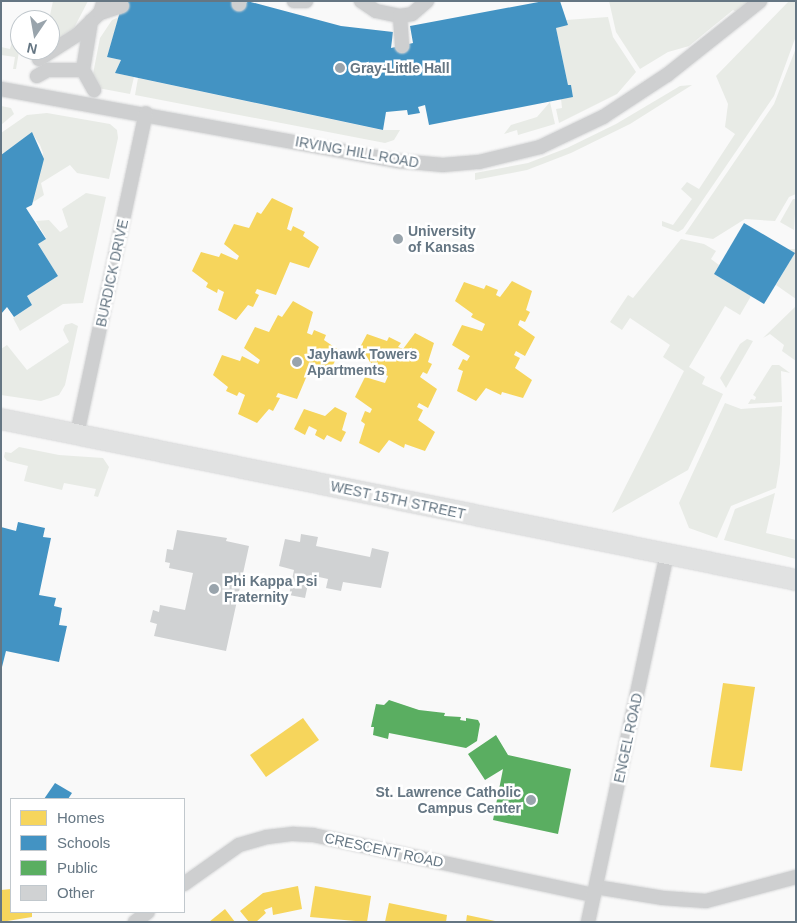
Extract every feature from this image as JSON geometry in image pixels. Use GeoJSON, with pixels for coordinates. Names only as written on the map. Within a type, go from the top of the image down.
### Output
{"type":"FeatureCollection","features":[{"type":"Feature","properties":{"kind":"street"},"geometry":{"type":"LineString","coordinates":[[294,1],[306,1]]}},
{"type":"Feature","properties":{"kind":"street"},"geometry":{"type":"LineString","coordinates":[[361,1],[376,11],[400,16],[412,14],[427,1]]}},
{"type":"Feature","properties":{"kind":"street","name":"IRVING HILL ROAD"},"geometry":{"type":"LineString","coordinates":[[1,90],[146,113],[421,164],[479,162],[506,158],[573,134],[603,117],[666,75],[760,1]]}},
{"type":"Feature","properties":{"kind":"street"},"geometry":{"type":"LineString","coordinates":[[60,45],[77,35],[98,12],[122,6]]}},
{"type":"Feature","properties":{"kind":"street"},"geometry":{"type":"LineString","coordinates":[[94,90],[83,70],[98,12]]}},
{"type":"Feature","properties":{"kind":"street"},"geometry":{"type":"LineString","coordinates":[[400,16],[402,46]]}},
{"type":"Feature","properties":{"kind":"street"},"geometry":{"type":"LineString","coordinates":[[37,76],[48,70],[83,70]]}},
{"type":"Feature","properties":{"kind":"street","name":"BURDICK DRIVE"},"geometry":{"type":"LineString","coordinates":[[78,434],[146,113]]}},
{"type":"Feature","properties":{"kind":"street","name":"WEST 15TH STREET"},"geometry":{"type":"LineString","coordinates":[[1,419],[796,580]]}},
{"type":"Feature","properties":{"kind":"street","name":"ENGEL ROAD"},"geometry":{"type":"LineString","coordinates":[[588,922],[667,555]]}},
{"type":"Feature","properties":{"kind":"street","name":"CRESCENT ROAD"},"geometry":{"type":"LineString","coordinates":[[185,883],[239,846],[267,837],[293,834],[313,835],[595,891],[663,898],[706,901],[796,877]]}},
{"type":"Feature","properties":{"kind":"street"},"geometry":{"type":"LineString","coordinates":[[135,922],[147,913]]}},
{"type":"Feature","properties":{"kind":"shaded area"},"geometry":{"type":"Polygon","coordinates":[[[53,1],[88,1],[73,30],[60,40],[60,10],[51,10],[53,1]]]}},
{"type":"Feature","properties":{"kind":"shaded area"},"geometry":{"type":"Polygon","coordinates":[[[609,1],[749,1],[737,12],[733,10],[689,46],[668,52],[640,69],[616,32],[609,1]]]}},
{"type":"Feature","properties":{"kind":"shaded area"},"geometry":{"type":"Polygon","coordinates":[[[789,1],[796,1],[796,36],[774,96],[683,229],[678,232],[662,226],[662,221],[673,225],[692,199],[681,189],[687,182],[699,189],[735,134],[725,127],[728,104],[716,76],[789,1]]]}},
{"type":"Feature","properties":{"kind":"shaded area"},"geometry":{"type":"Polygon","coordinates":[[[119,17],[107,57],[121,60],[115,73],[134,77],[130,94],[98,88],[92,79],[100,38],[112,20],[119,17]]]}},
{"type":"Feature","properties":{"kind":"shaded area"},"geometry":{"type":"Polygon","coordinates":[[[608,17],[613,37],[636,72],[617,94],[559,123],[556,109],[562,108],[561,99],[573,96],[571,85],[568,85],[556,28],[566,20],[608,17]]]}},
{"type":"Feature","properties":{"kind":"shaded area"},"geometry":{"type":"Polygon","coordinates":[[[1,47],[10,49],[10,56],[1,55],[1,47]]]}},
{"type":"Feature","properties":{"kind":"shaded area"},"geometry":{"type":"Polygon","coordinates":[[[796,48],[796,194],[789,197],[775,221],[745,219],[713,239],[685,234],[774,104],[796,48]]]}},
{"type":"Feature","properties":{"kind":"shaded area"},"geometry":{"type":"Polygon","coordinates":[[[14,60],[18,60],[16,69],[13,69],[14,60]]]}},
{"type":"Feature","properties":{"kind":"shaded area"},"geometry":{"type":"Polygon","coordinates":[[[138,78],[382,130],[400,130],[394,140],[385,143],[135,95],[138,78]]]}},
{"type":"Feature","properties":{"kind":"shaded area"},"geometry":{"type":"Polygon","coordinates":[[[692,85],[630,124],[571,153],[527,170],[475,180],[475,173],[528,163],[567,148],[616,124],[680,86],[692,85]]]}},
{"type":"Feature","properties":{"kind":"shaded area"},"geometry":{"type":"Polygon","coordinates":[[[550,102],[555,124],[518,135],[517,130],[504,134],[511,125],[537,117],[550,102]]]}},
{"type":"Feature","properties":{"kind":"shaded area"},"geometry":{"type":"Polygon","coordinates":[[[1,106],[11,108],[14,114],[1,125],[1,106]]]}},
{"type":"Feature","properties":{"kind":"shaded area"},"geometry":{"type":"Polygon","coordinates":[[[47,113],[110,124],[117,130],[118,138],[109,179],[77,173],[70,165],[41,183],[44,195],[32,203],[43,153],[40,145],[32,133],[1,155],[1,133],[27,115],[47,113]]]}},
{"type":"Feature","properties":{"kind":"shaded area"},"geometry":{"type":"Polygon","coordinates":[[[86,193],[106,197],[83,303],[63,304],[20,331],[13,318],[32,305],[27,296],[58,276],[38,244],[46,238],[36,221],[49,220],[60,232],[68,227],[62,209],[86,193]]]}},
{"type":"Feature","properties":{"kind":"shaded area"},"geometry":{"type":"Polygon","coordinates":[[[793,199],[796,199],[794,230],[780,222],[793,199]]]}},
{"type":"Feature","properties":{"kind":"shaded area"},"geometry":{"type":"Polygon","coordinates":[[[681,239],[704,244],[716,251],[711,259],[719,265],[714,274],[751,296],[740,315],[725,306],[689,367],[705,377],[702,384],[723,394],[688,470],[612,513],[684,371],[663,357],[670,345],[630,318],[622,330],[610,322],[628,295],[633,298],[681,239]]]}},
{"type":"Feature","properties":{"kind":"shaded area"},"geometry":{"type":"Polygon","coordinates":[[[788,249],[796,249],[796,299],[776,285],[794,254],[788,249]]]}},
{"type":"Feature","properties":{"kind":"shaded area"},"geometry":{"type":"Polygon","coordinates":[[[796,306],[796,361],[782,351],[784,345],[770,334],[763,338],[796,306]]]}},
{"type":"Feature","properties":{"kind":"shaded area"},"geometry":{"type":"Polygon","coordinates":[[[72,323],[78,326],[65,385],[59,395],[41,401],[1,395],[1,349],[7,345],[27,370],[69,342],[63,330],[65,325],[72,323]]]}},
{"type":"Feature","properties":{"kind":"shaded area"},"geometry":{"type":"Polygon","coordinates":[[[747,339],[753,341],[726,388],[720,378],[740,344],[747,339]]]}},
{"type":"Feature","properties":{"kind":"shaded area"},"geometry":{"type":"Polygon","coordinates":[[[772,365],[779,365],[790,373],[781,371],[782,402],[748,404],[751,399],[755,400],[756,397],[753,395],[772,365]]]}},
{"type":"Feature","properties":{"kind":"shaded area"},"geometry":{"type":"Polygon","coordinates":[[[725,403],[741,409],[782,406],[780,464],[776,488],[731,506],[717,538],[689,528],[679,503],[725,403]]]}},
{"type":"Feature","properties":{"kind":"shaded area"},"geometry":{"type":"Polygon","coordinates":[[[19,447],[59,455],[103,458],[109,467],[98,497],[94,496],[96,489],[64,483],[62,490],[24,481],[28,466],[7,461],[4,457],[5,452],[11,453],[19,447]]]}},
{"type":"Feature","properties":{"kind":"shaded area"},"geometry":{"type":"Polygon","coordinates":[[[775,493],[766,533],[796,540],[796,559],[724,540],[735,509],[775,493]]]}},
{"type":"Feature","properties":{"kind":"building: Homes"},"geometry":{"type":"Polygon","coordinates":[[[272,198],[293,208],[287,229],[291,231],[293,226],[305,232],[303,236],[319,247],[309,268],[290,262],[276,295],[257,289],[255,293],[259,295],[253,307],[248,305],[236,320],[218,310],[224,292],[218,289],[217,293],[206,287],[208,283],[192,271],[201,252],[219,257],[221,253],[237,260],[239,256],[224,244],[234,224],[249,228],[257,212],[261,214],[272,198]]]}},
{"type":"Feature","properties":{"kind":"building: Homes","name":"Jayhawk Towers Apartments"},"geometry":{"type":"Polygon","coordinates":[[[512,281],[532,291],[526,310],[530,312],[525,322],[520,320],[518,325],[535,337],[525,356],[516,351],[514,355],[520,358],[515,368],[532,380],[523,398],[502,392],[501,395],[486,388],[476,401],[457,391],[463,371],[458,369],[463,359],[467,361],[470,356],[452,345],[462,325],[482,331],[485,324],[471,317],[473,314],[455,301],[464,282],[484,289],[486,285],[498,290],[496,295],[500,297],[512,281]]]}},
{"type":"Feature","properties":{"kind":"building: Homes","name":"Jayhawk Towers Apartments"},"geometry":{"type":"Polygon","coordinates":[[[293,301],[313,312],[307,333],[312,335],[314,330],[326,335],[324,340],[340,351],[330,371],[311,366],[297,399],[278,393],[276,397],[280,398],[273,411],[269,409],[257,423],[238,414],[245,395],[239,392],[237,396],[226,391],[228,387],[213,375],[222,355],[240,361],[242,356],[258,364],[260,360],[244,348],[255,327],[269,332],[278,315],[282,317],[293,301]]]}},
{"type":"Feature","properties":{"kind":"building: Homes","name":"Jayhawk Towers Apartments"},"geometry":{"type":"Polygon","coordinates":[[[415,333],[434,343],[428,362],[432,364],[427,374],[423,372],[420,377],[437,389],[428,408],[419,403],[417,407],[423,410],[418,420],[435,432],[425,451],[405,444],[404,448],[389,440],[379,453],[359,443],[365,424],[361,421],[365,411],[370,413],[372,409],[355,397],[365,377],[385,383],[388,376],[374,369],[376,366],[357,353],[367,334],[387,341],[389,337],[401,343],[398,347],[403,349],[415,333]]]}},
{"type":"Feature","properties":{"kind":"building: Homes","name":"Jayhawk Towers Apartments"},"geometry":{"type":"Polygon","coordinates":[[[335,407],[347,413],[342,430],[346,432],[341,442],[327,435],[324,440],[315,435],[317,430],[309,426],[305,435],[294,429],[304,409],[325,416],[335,407]]]}},
{"type":"Feature","properties":{"kind":"building: Homes"},"geometry":{"type":"Polygon","coordinates":[[[723,683],[755,687],[742,771],[710,767],[723,683]]]}},
{"type":"Feature","properties":{"kind":"building: Homes"},"geometry":{"type":"Polygon","coordinates":[[[303,718],[319,740],[266,777],[250,755],[303,718]]]}},
{"type":"Feature","properties":{"kind":"building: Homes"},"geometry":{"type":"Polygon","coordinates":[[[298,886],[302,909],[273,915],[272,907],[264,910],[266,913],[256,922],[249,922],[240,911],[263,893],[298,886]]]}},
{"type":"Feature","properties":{"kind":"building: Homes"},"geometry":{"type":"Polygon","coordinates":[[[315,886],[371,896],[367,922],[310,917],[315,886]]]}},
{"type":"Feature","properties":{"kind":"building: Homes"},"geometry":{"type":"Polygon","coordinates":[[[10,889],[10,913],[32,913],[32,917],[1,922],[1,890],[10,889]]]}},
{"type":"Feature","properties":{"kind":"building: Homes"},"geometry":{"type":"Polygon","coordinates":[[[389,903],[447,915],[446,922],[385,922],[389,903]]]}},
{"type":"Feature","properties":{"kind":"building: Homes"},"geometry":{"type":"Polygon","coordinates":[[[225,909],[235,922],[209,922],[225,909]]]}},
{"type":"Feature","properties":{"kind":"building: Homes"},"geometry":{"type":"Polygon","coordinates":[[[467,915],[495,921],[466,922],[467,915]]]}},
{"type":"Feature","properties":{"kind":"building: Schools","name":"Gray-Little Hall"},"geometry":{"type":"Polygon","coordinates":[[[123,1],[232,1],[245,6],[247,1],[341,26],[393,32],[391,48],[413,43],[410,26],[544,1],[560,1],[568,25],[556,28],[568,85],[571,85],[573,97],[429,125],[425,105],[418,107],[420,113],[408,115],[407,110],[386,112],[383,130],[115,73],[121,60],[107,57],[123,1]]]}},
{"type":"Feature","properties":{"kind":"building: Schools"},"geometry":{"type":"Polygon","coordinates":[[[32,132],[44,159],[32,205],[26,208],[46,239],[38,244],[58,276],[27,296],[32,305],[14,317],[7,307],[1,314],[1,155],[32,132]]]}},
{"type":"Feature","properties":{"kind":"building: Schools"},"geometry":{"type":"Polygon","coordinates":[[[744,223],[795,253],[764,304],[714,274],[744,223]]]}},
{"type":"Feature","properties":{"kind":"building: Schools"},"geometry":{"type":"Polygon","coordinates":[[[18,522],[45,528],[43,537],[51,538],[39,595],[56,598],[54,606],[62,608],[59,625],[67,626],[59,662],[6,651],[1,671],[1,527],[16,531],[18,522]]]}},
{"type":"Feature","properties":{"kind":"building: Schools"},"geometry":{"type":"Polygon","coordinates":[[[55,783],[72,793],[69,798],[45,798],[55,783]]]}},
{"type":"Feature","properties":{"kind":"building: Public"},"geometry":{"type":"Polygon","coordinates":[[[389,700],[419,710],[445,713],[444,716],[461,717],[460,720],[466,721],[466,718],[478,720],[480,724],[477,741],[466,748],[389,733],[388,739],[373,735],[374,727],[371,727],[376,704],[384,705],[389,700]]]}},
{"type":"Feature","properties":{"kind":"building: Public","name":"St. Lawrence Catholic Campus Center"},"geometry":{"type":"Polygon","coordinates":[[[496,735],[508,755],[571,769],[558,834],[493,820],[503,769],[485,780],[468,754],[496,735]]]}},
{"type":"Feature","properties":{"kind":"building: Other","name":"Phi Kappa Psi Fraternity"},"geometry":{"type":"Polygon","coordinates":[[[177,530],[227,538],[226,541],[249,546],[226,651],[154,636],[157,624],[150,622],[153,610],[159,612],[160,605],[185,610],[193,573],[169,568],[170,563],[165,562],[167,549],[173,550],[177,530]]]}},
{"type":"Feature","properties":{"kind":"building: Other"},"geometry":{"type":"Polygon","coordinates":[[[301,534],[318,537],[316,546],[370,557],[372,548],[389,552],[381,588],[343,582],[341,591],[326,588],[328,579],[310,575],[305,598],[289,595],[294,570],[279,566],[285,539],[300,542],[301,534]]]}},
{"type":"Feature","properties":{"kind":"place","name":"Gray-Little Hall"},"geometry":{"type":"Point","coordinates":[340,68]}},
{"type":"Feature","properties":{"kind":"place","name":"University of Kansas"},"geometry":{"type":"Point","coordinates":[398,239]}},
{"type":"Feature","properties":{"kind":"place","name":"Jayhawk Towers Apartments"},"geometry":{"type":"Point","coordinates":[297,362]}},
{"type":"Feature","properties":{"kind":"place","name":"Phi Kappa Psi Fraternity"},"geometry":{"type":"Point","coordinates":[214,589]}},
{"type":"Feature","properties":{"kind":"place","name":"St. Lawrence Catholic Campus Center"},"geometry":{"type":"Point","coordinates":[531,800]}}]}
